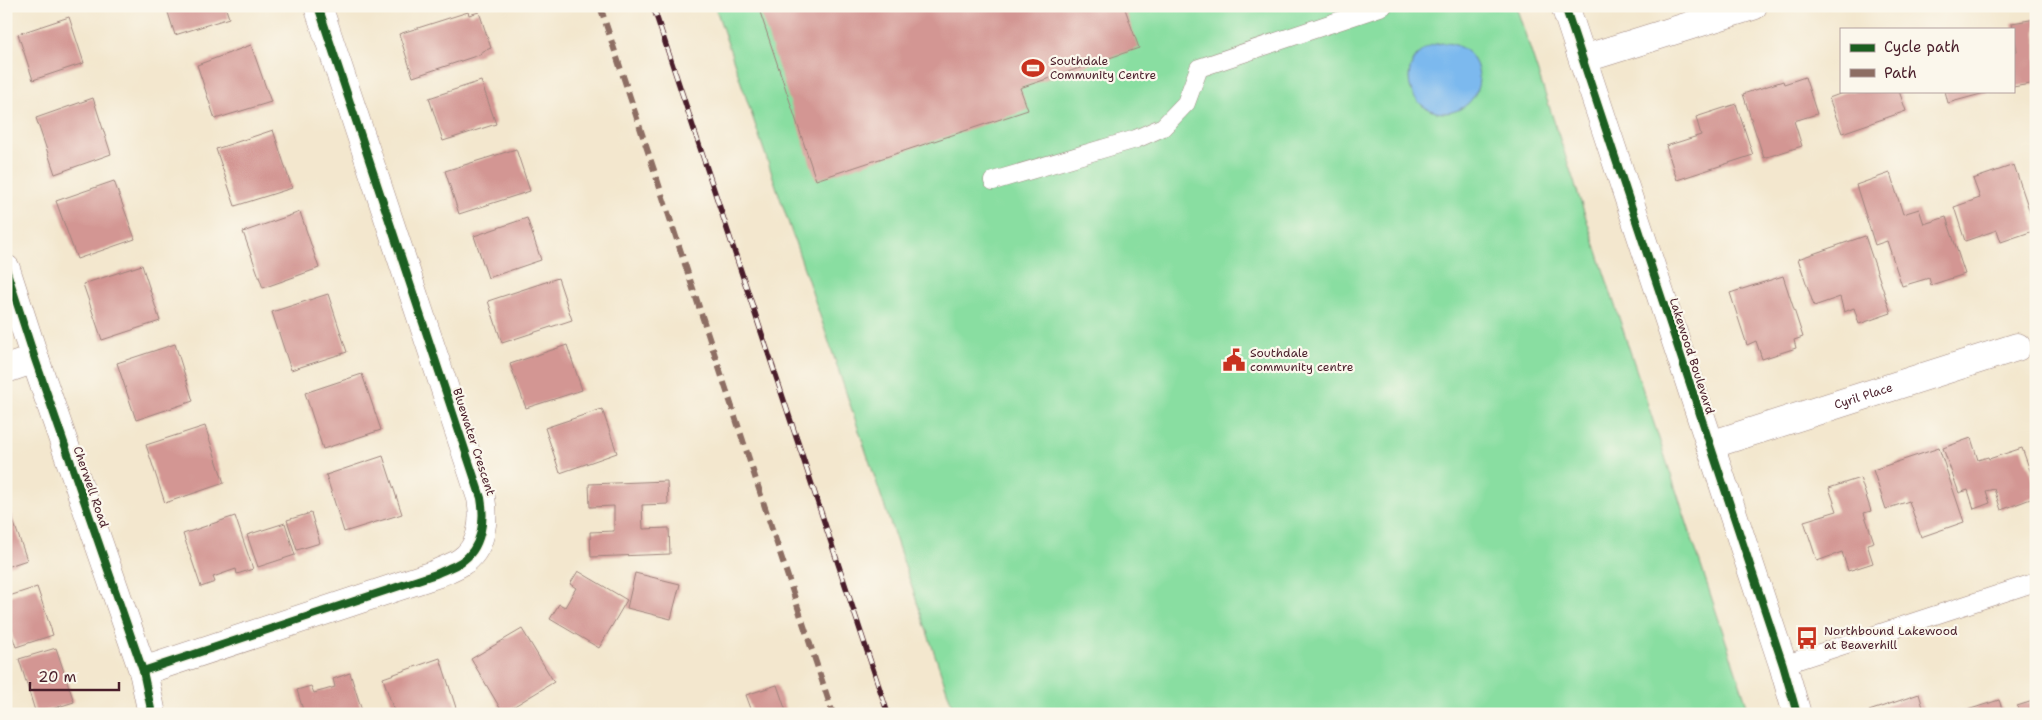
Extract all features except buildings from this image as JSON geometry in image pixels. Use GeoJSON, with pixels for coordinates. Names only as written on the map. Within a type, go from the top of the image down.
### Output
{"type":"FeatureCollection","features":[{"type":"Feature","properties":{"kind":"street","name":"Bluewater Crescent"},"geometry":{"type":"LineString","coordinates":[[143,671],[436,574],[462,561],[477,544],[482,526],[484,516],[481,498],[318,6]]}},
{"type":"Feature","properties":{"kind":"street","name":"Lakewood Boulevard"},"geometry":{"type":"LineString","coordinates":[[1565,6],[1783,665],[1797,714]]}},
{"type":"Feature","properties":{"kind":"street"},"geometry":{"type":"LineString","coordinates":[[1583,59],[1753,6]]}},
{"type":"Feature","properties":{"kind":"street","name":"Cherwell Road"},"geometry":{"type":"LineString","coordinates":[[6,269],[35,359],[143,671],[152,714]]}},
{"type":"Feature","properties":{"kind":"street","name":"Cyril Place"},"geometry":{"type":"LineString","coordinates":[[1710,445],[2017,347]]}},
{"type":"Feature","properties":{"kind":"street"},"geometry":{"type":"LineString","coordinates":[[6,369],[35,359]]}},
{"type":"Feature","properties":{"kind":"lane"},"geometry":{"type":"LineString","coordinates":[[993,181],[1136,140],[1163,127],[1186,103],[1199,68],[1383,6]]}},
{"type":"Feature","properties":{"kind":"lane"},"geometry":{"type":"LineString","coordinates":[[1783,665],[2036,582]]}},
{"type":"Feature","properties":{"kind":"green space","name":"Southdale community centre"},"geometry":{"type":"Polygon","coordinates":[[[715,6],[1516,6],[1750,714],[955,714],[715,6]]]}},
{"type":"Feature","properties":{"kind":"water"},"geometry":{"type":"Polygon","coordinates":[[[1444,43],[1457,46],[1469,53],[1476,65],[1479,78],[1476,91],[1469,103],[1457,110],[1444,113],[1431,110],[1419,103],[1412,91],[1409,78],[1412,65],[1419,53],[1431,46],[1444,43]]]}},
{"type":"Feature","properties":{"kind":"railway"},"geometry":{"type":"LineString","coordinates":[[653,6],[888,714]]}},
{"type":"Feature","properties":{"kind":"marked path"},"geometry":{"type":"LineString","coordinates":[[600,6],[833,714]]}},
{"type":"Feature","properties":{"kind":"cycle path"},"geometry":{"type":"LineString","coordinates":[[143,671],[436,574],[458,564],[474,550],[478,542],[483,515],[481,498],[318,6]]}},
{"type":"Feature","properties":{"kind":"cycle path"},"geometry":{"type":"LineString","coordinates":[[1565,6],[1783,665],[1797,714]]}},
{"type":"Feature","properties":{"kind":"cycle path"},"geometry":{"type":"LineString","coordinates":[[6,269],[35,359],[143,671],[152,714]]}},
{"type":"Feature","properties":{"kind":"place","name":"Southdale Community Centre"},"geometry":{"type":"Point","coordinates":[1033,68]}},
{"type":"Feature","properties":{"kind":"place","name":"Southdale community centre"},"geometry":{"type":"Point","coordinates":[1234,360]}},
{"type":"Feature","properties":{"kind":"place","name":"Northbound Lakewood at Beaverhill"},"geometry":{"type":"Point","coordinates":[1807,638]}}]}
